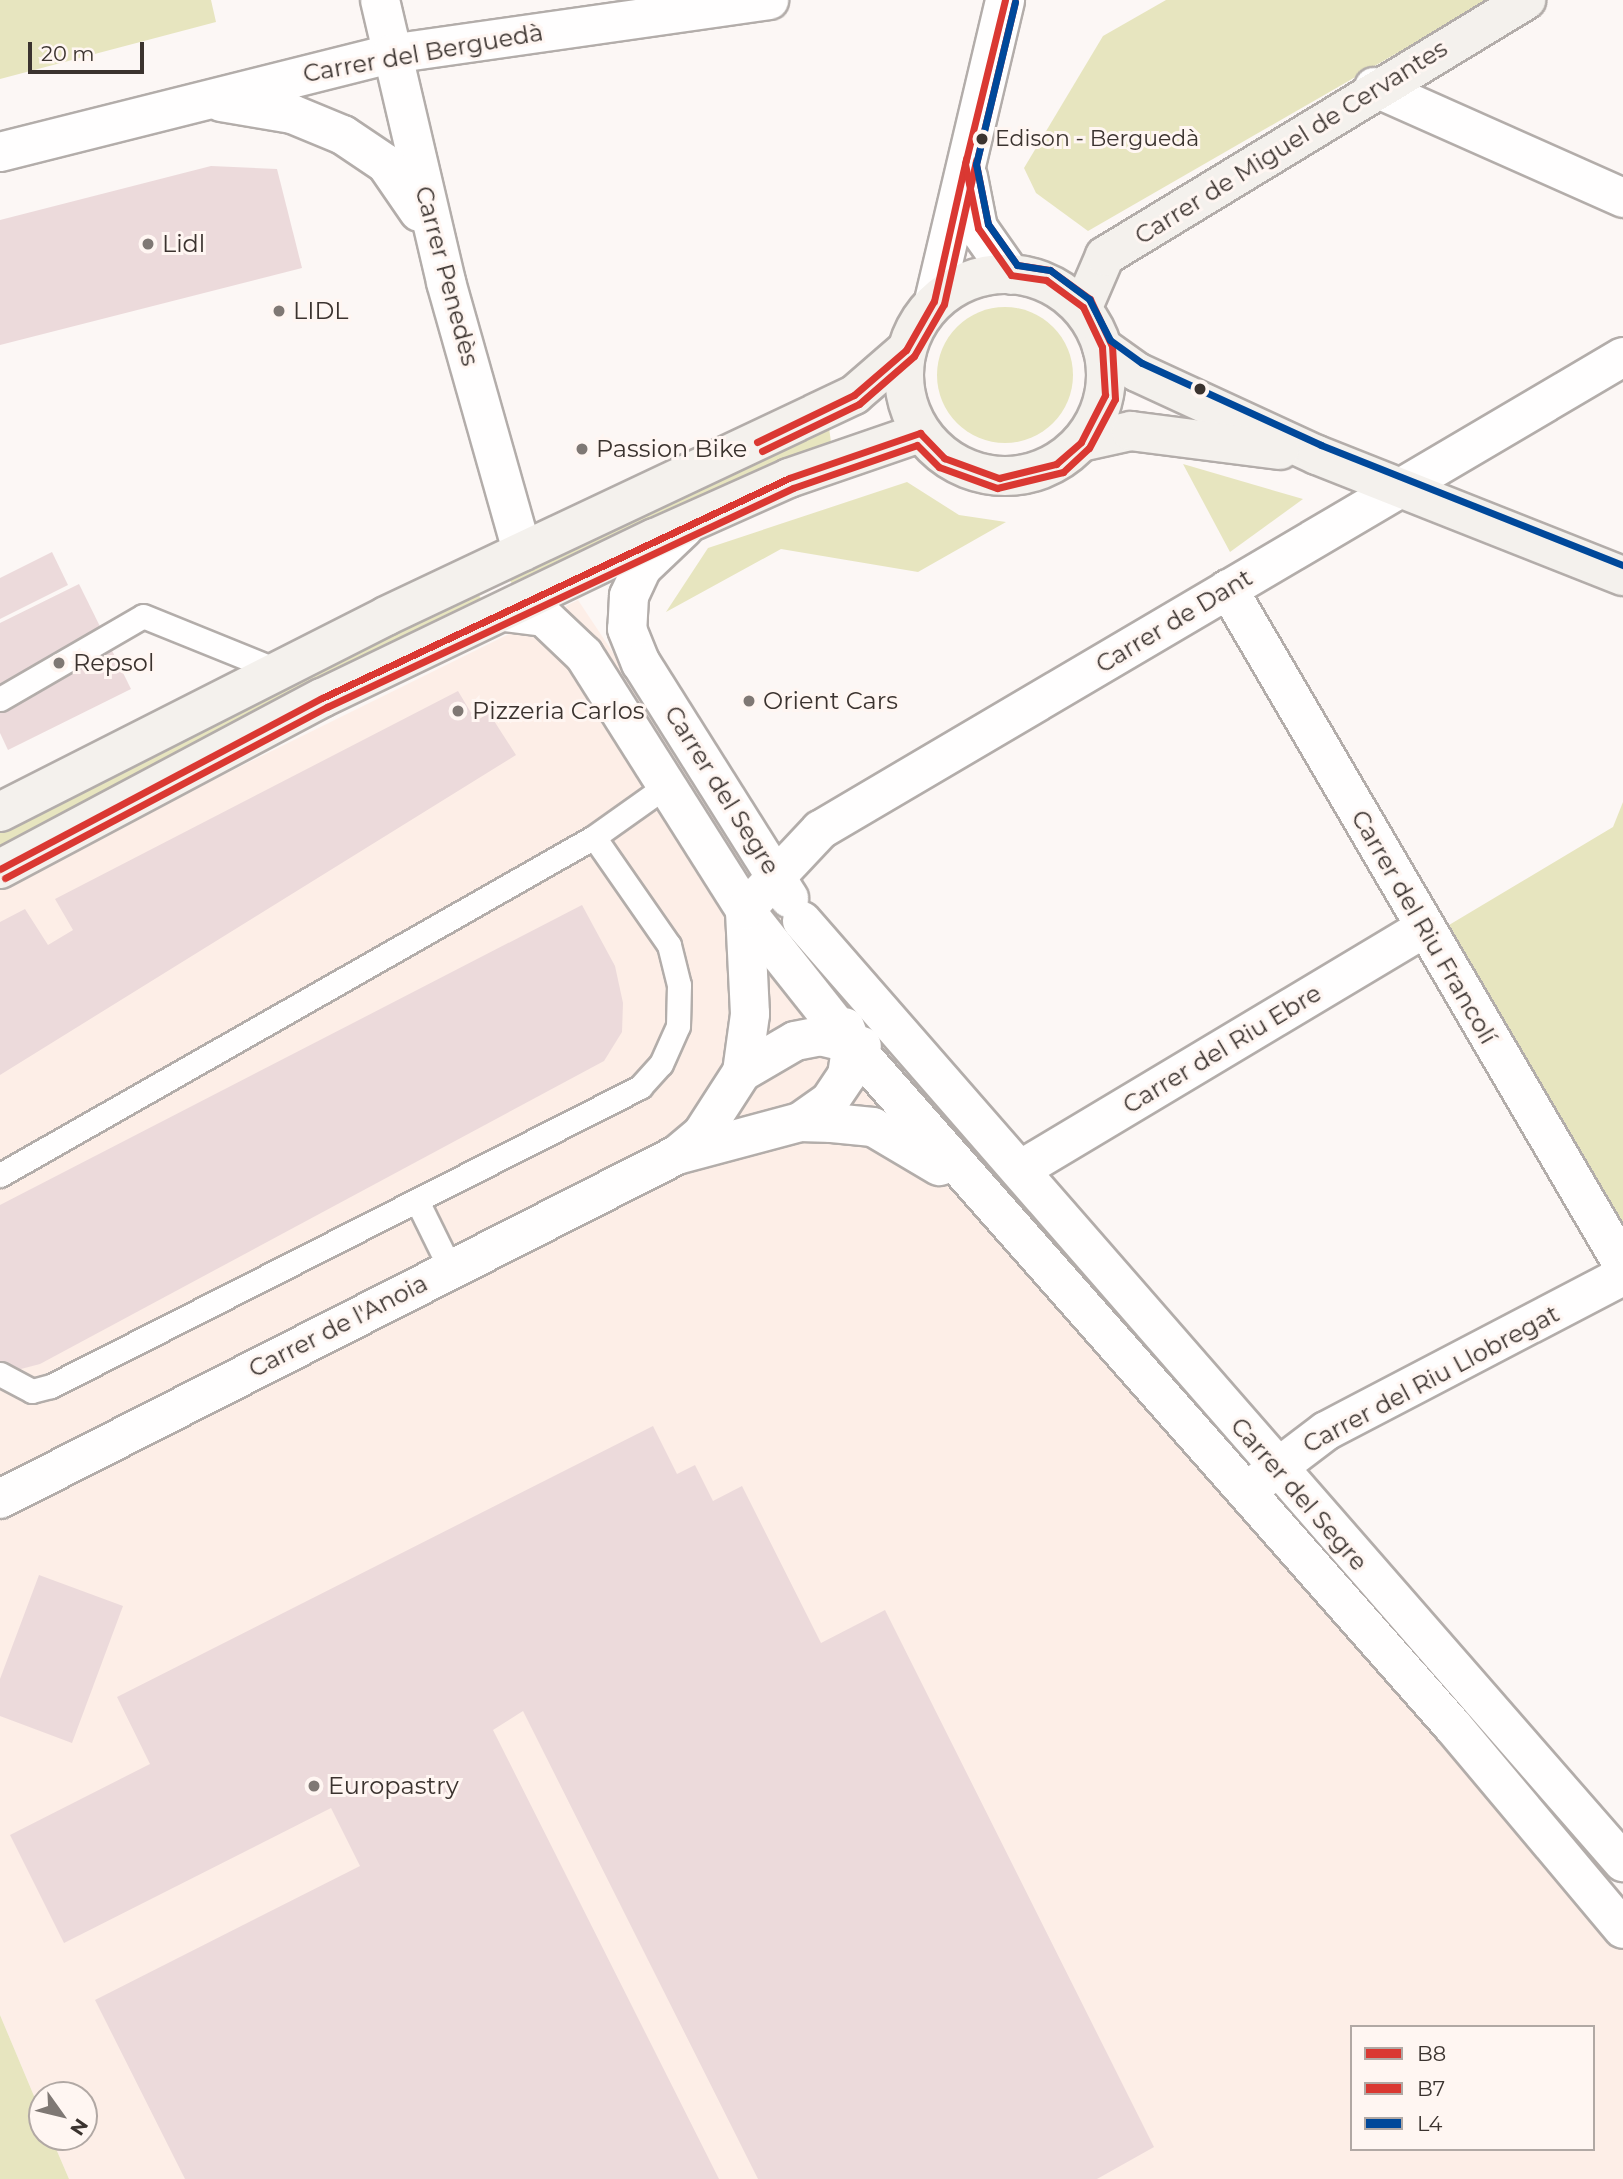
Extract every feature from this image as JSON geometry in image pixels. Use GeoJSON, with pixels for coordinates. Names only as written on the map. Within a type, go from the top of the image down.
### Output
{"type":"FeatureCollection","features":[{"type":"Feature","properties":{"kind":"main road","name":"Carrer de Miguel de Cervantes"},"geometry":{"type":"LineString","coordinates":[[1083,307],[1105,256],[1374,87],[1526,0]]}},
{"type":"Feature","properties":{"kind":"main road"},"geometry":{"type":"LineString","coordinates":[[0,813],[523,551],[854,395],[905,350],[934,301],[967,280],[1011,275],[1046,280],[1083,307],[1102,346],[1105,394],[1081,442],[1056,464],[999,478],[965,470],[920,433],[903,390],[905,350]]}},
{"type":"Feature","properties":{"kind":"main road"},"geometry":{"type":"LineString","coordinates":[[1102,346],[1137,372],[1317,455],[1623,576]]}},
{"type":"Feature","properties":{"kind":"main road"},"geometry":{"type":"LineString","coordinates":[[1081,442],[1131,431],[1317,455]]}},
{"type":"Feature","properties":{"kind":"main road"},"geometry":{"type":"LineString","coordinates":[[0,869],[322,698],[693,520],[789,478],[920,433]]}},
{"type":"Feature","properties":{"kind":"street","name":"Carrer Penedès"},"geometry":{"type":"LineString","coordinates":[[380,0],[441,257],[523,551]]}},
{"type":"Feature","properties":{"kind":"street","name":"Carrer del Berguedà"},"geometry":{"type":"LineString","coordinates":[[0,152],[391,54],[769,0]]}},
{"type":"Feature","properties":{"kind":"street"},"geometry":{"type":"LineString","coordinates":[[934,301],[1005,0]]}},
{"type":"Feature","properties":{"kind":"street"},"geometry":{"type":"LineString","coordinates":[[1374,87],[1623,198]]}},
{"type":"Feature","properties":{"kind":"street"},"geometry":{"type":"LineString","coordinates":[[195,101],[292,114],[359,145],[386,164],[413,199],[441,257]]}},
{"type":"Feature","properties":{"kind":"street"},"geometry":{"type":"LineString","coordinates":[[965,164],[978,228],[1011,275]]}},
{"type":"Feature","properties":{"kind":"street","name":"Carrer de Dant"},"geometry":{"type":"LineString","coordinates":[[745,910],[778,880],[820,830],[1395,487],[1623,358]]}},
{"type":"Feature","properties":{"kind":"street","name":"Carrer del Segre"},"geometry":{"type":"LineString","coordinates":[[693,520],[642,568],[629,596],[627,629],[641,663],[802,921],[852,1045]]}},
{"type":"Feature","properties":{"kind":"street","name":"Carrer del Riu Francolí"},"geometry":{"type":"LineString","coordinates":[[1228,589],[1423,928],[1623,1265]]}},
{"type":"Feature","properties":{"kind":"street","name":"Carrer del Segre"},"geometry":{"type":"LineString","coordinates":[[504,612],[544,617],[584,654],[663,788],[745,910],[852,1045],[990,1207],[1245,1493],[1623,1929]]}},
{"type":"Feature","properties":{"kind":"street","name":"Carrer del Segre"},"geometry":{"type":"LineString","coordinates":[[742,1072],[750,1014],[745,910]]}},
{"type":"Feature","properties":{"kind":"street","name":"Carrer del Segre"},"geometry":{"type":"LineString","coordinates":[[802,921],[1275,1468],[1623,1863]]}},
{"type":"Feature","properties":{"kind":"street","name":"Carrer del Riu Ebre"},"geometry":{"type":"LineString","coordinates":[[1020,1170],[1423,928]]}},
{"type":"Feature","properties":{"kind":"street","name":"Carrer del Segre"},"geometry":{"type":"LineString","coordinates":[[742,1072],[795,1041],[820,1036],[892,1058],[978,1124]]}},
{"type":"Feature","properties":{"kind":"street"},"geometry":{"type":"LineString","coordinates":[[800,1122],[829,1102],[841,1084],[852,1045]]}},
{"type":"Feature","properties":{"kind":"street","name":"Carrer de l'Anoia"},"geometry":{"type":"LineString","coordinates":[[0,1499],[677,1154],[702,1134],[742,1072]]}},
{"type":"Feature","properties":{"kind":"street","name":"Carrer del Segre"},"geometry":{"type":"LineString","coordinates":[[800,1122],[885,1133],[990,1207]]}},
{"type":"Feature","properties":{"kind":"street","name":"Carrer de l'Anoia"},"geometry":{"type":"LineString","coordinates":[[677,1154],[800,1122]]}},
{"type":"Feature","properties":{"kind":"street","name":"Carrer del Riu Llobregat"},"geometry":{"type":"LineString","coordinates":[[1245,1493],[1326,1431],[1623,1276]]}},
{"type":"Feature","properties":{"kind":"lane"},"geometry":{"type":"LineString","coordinates":[[0,699],[143,616],[279,671]]}},
{"type":"Feature","properties":{"kind":"lane"},"geometry":{"type":"LineString","coordinates":[[0,1175],[594,837],[663,788]]}},
{"type":"Feature","properties":{"kind":"lane"},"geometry":{"type":"LineString","coordinates":[[0,1374],[11,1385],[32,1391],[51,1386],[614,1104],[661,1064],[678,1026],[679,985],[669,946],[594,837]]}},
{"type":"Feature","properties":{"kind":"lane"},"geometry":{"type":"LineString","coordinates":[[418,1203],[450,1268]]}},
{"type":"Feature","properties":{"kind":"shaded area"},"geometry":{"type":"Polygon","coordinates":[[[0,0],[211,0],[216,22],[0,79],[0,0]]]}},
{"type":"Feature","properties":{"kind":"shaded area"},"geometry":{"type":"Polygon","coordinates":[[[1166,0],[1489,0],[1088,231],[1036,193],[1024,168],[1103,36],[1166,0]]]}},
{"type":"Feature","properties":{"kind":"shaded area"},"geometry":{"type":"Polygon","coordinates":[[[1005,307],[1031,312],[1053,327],[1068,349],[1073,375],[1068,401],[1053,423],[1031,438],[1005,443],[979,438],[957,423],[942,401],[937,375],[942,349],[957,327],[979,312],[1005,307]]]}},
{"type":"Feature","properties":{"kind":"shaded area"},"geometry":{"type":"Polygon","coordinates":[[[829,428],[831,442],[514,587],[507,576],[829,428]]]}},
{"type":"Feature","properties":{"kind":"shaded area"},"geometry":{"type":"Polygon","coordinates":[[[1183,464],[1303,499],[1230,552],[1183,464]]]}},
{"type":"Feature","properties":{"kind":"shaded area"},"geometry":{"type":"Polygon","coordinates":[[[907,482],[959,515],[1006,522],[918,572],[781,549],[666,612],[708,548],[907,482]]]}},
{"type":"Feature","properties":{"kind":"shaded area"},"geometry":{"type":"Polygon","coordinates":[[[476,589],[482,601],[0,847],[0,832],[476,589]]]}},
{"type":"Feature","properties":{"kind":"shaded area"},"geometry":{"type":"Polygon","coordinates":[[[578,600],[886,1063],[1623,1894],[1623,2179],[69,2179],[57,2151],[98,2151],[98,2081],[28,2082],[0,2015],[0,885],[578,600]]]}},
{"type":"Feature","properties":{"kind":"shaded area"},"geometry":{"type":"Polygon","coordinates":[[[1623,802],[1623,1227],[1444,928],[1613,827],[1623,802]]]}},
{"type":"Feature","properties":{"kind":"shaded area"},"geometry":{"type":"Polygon","coordinates":[[[0,2015],[28,2082],[28,2151],[57,2151],[69,2179],[0,2179],[0,2015]]]}},
{"type":"Feature","properties":{"kind":"building","name":"Lidl"},"geometry":{"type":"Polygon","coordinates":[[[211,166],[277,169],[302,268],[0,345],[0,220],[211,166]]]}},
{"type":"Feature","properties":{"kind":"building"},"geometry":{"type":"Polygon","coordinates":[[[52,552],[68,585],[0,619],[0,578],[52,552]]]}},
{"type":"Feature","properties":{"kind":"building","name":"Repsol"},"geometry":{"type":"Polygon","coordinates":[[[79,584],[131,689],[8,750],[0,733],[0,623],[79,584]]]}},
{"type":"Feature","properties":{"kind":"building"},"geometry":{"type":"Polygon","coordinates":[[[458,691],[476,721],[489,713],[516,755],[0,1075],[0,922],[25,909],[48,945],[73,930],[55,899],[458,691]]]}},
{"type":"Feature","properties":{"kind":"building"},"geometry":{"type":"Polygon","coordinates":[[[582,905],[615,966],[623,1003],[622,1032],[604,1061],[40,1364],[17,1370],[0,1362],[0,1205],[582,905]]]}},
{"type":"Feature","properties":{"kind":"building","name":"Europastry"},"geometry":{"type":"Polygon","coordinates":[[[653,1426],[677,1474],[695,1465],[713,1501],[742,1486],[821,1643],[885,1610],[1154,2147],[1097,2179],[758,2179],[523,1711],[493,1730],[719,2179],[185,2179],[95,2000],[360,1866],[331,1808],[64,1943],[10,1835],[150,1764],[117,1697],[653,1426]]]}},
{"type":"Feature","properties":{"kind":"building"},"geometry":{"type":"Polygon","coordinates":[[[39,1575],[123,1606],[72,1743],[0,1716],[0,1679],[39,1575]]]}},
{"type":"Feature","properties":{"kind":"transit line","name":"B8"},"geometry":{"type":"LineString","coordinates":[[0,869],[322,698],[789,478],[920,433],[944,458],[999,478],[1056,464],[1081,442],[1105,395],[1102,347],[1083,307],[1046,280],[1011,275],[978,228],[965,164],[1005,0]]}},
{"type":"Feature","properties":{"kind":"transit line","name":"B7"},"geometry":{"type":"LineString","coordinates":[[5,878],[327,707],[793,488],[917,445],[939,467],[997,488],[1063,472],[1089,448],[1115,399],[1112,346],[1090,299],[1050,270],[1017,265],[988,224],[976,164],[1015,2]]}},
{"type":"Feature","properties":{"kind":"transit line","name":"L4"},"geometry":{"type":"LineString","coordinates":[[1015,2],[976,164],[988,224],[1017,265],[1050,270],[1089,299],[1110,340],[1142,363],[1321,445],[1623,565]]}},
{"type":"Feature","properties":{"kind":"transit line","name":"B8"},"geometry":{"type":"LineString","coordinates":[[757,442],[854,395],[906,350],[934,301],[966,159]]}},
{"type":"Feature","properties":{"kind":"transit line","name":"B7"},"geometry":{"type":"LineString","coordinates":[[762,451],[859,404],[914,356],[944,304],[976,161]]}},
{"type":"Feature","properties":{"kind":"place","name":"Edison - Berguedà"},"geometry":{"type":"Point","coordinates":[982,139]}},
{"type":"Feature","properties":{"kind":"place","name":"Lidl"},"geometry":{"type":"Point","coordinates":[148,244]}},
{"type":"Feature","properties":{"kind":"place","name":"LIDL"},"geometry":{"type":"Point","coordinates":[279,311]}},
{"type":"Feature","properties":{"kind":"place","name":"Passion Bike"},"geometry":{"type":"Point","coordinates":[582,449]}},
{"type":"Feature","properties":{"kind":"place","name":"Repsol"},"geometry":{"type":"Point","coordinates":[59,663]}},
{"type":"Feature","properties":{"kind":"place","name":"Orient Cars"},"geometry":{"type":"Point","coordinates":[749,701]}},
{"type":"Feature","properties":{"kind":"place","name":"Pizzeria Carlos"},"geometry":{"type":"Point","coordinates":[458,711]}},
{"type":"Feature","properties":{"kind":"place","name":"Europastry"},"geometry":{"type":"Point","coordinates":[314,1786]}}]}
